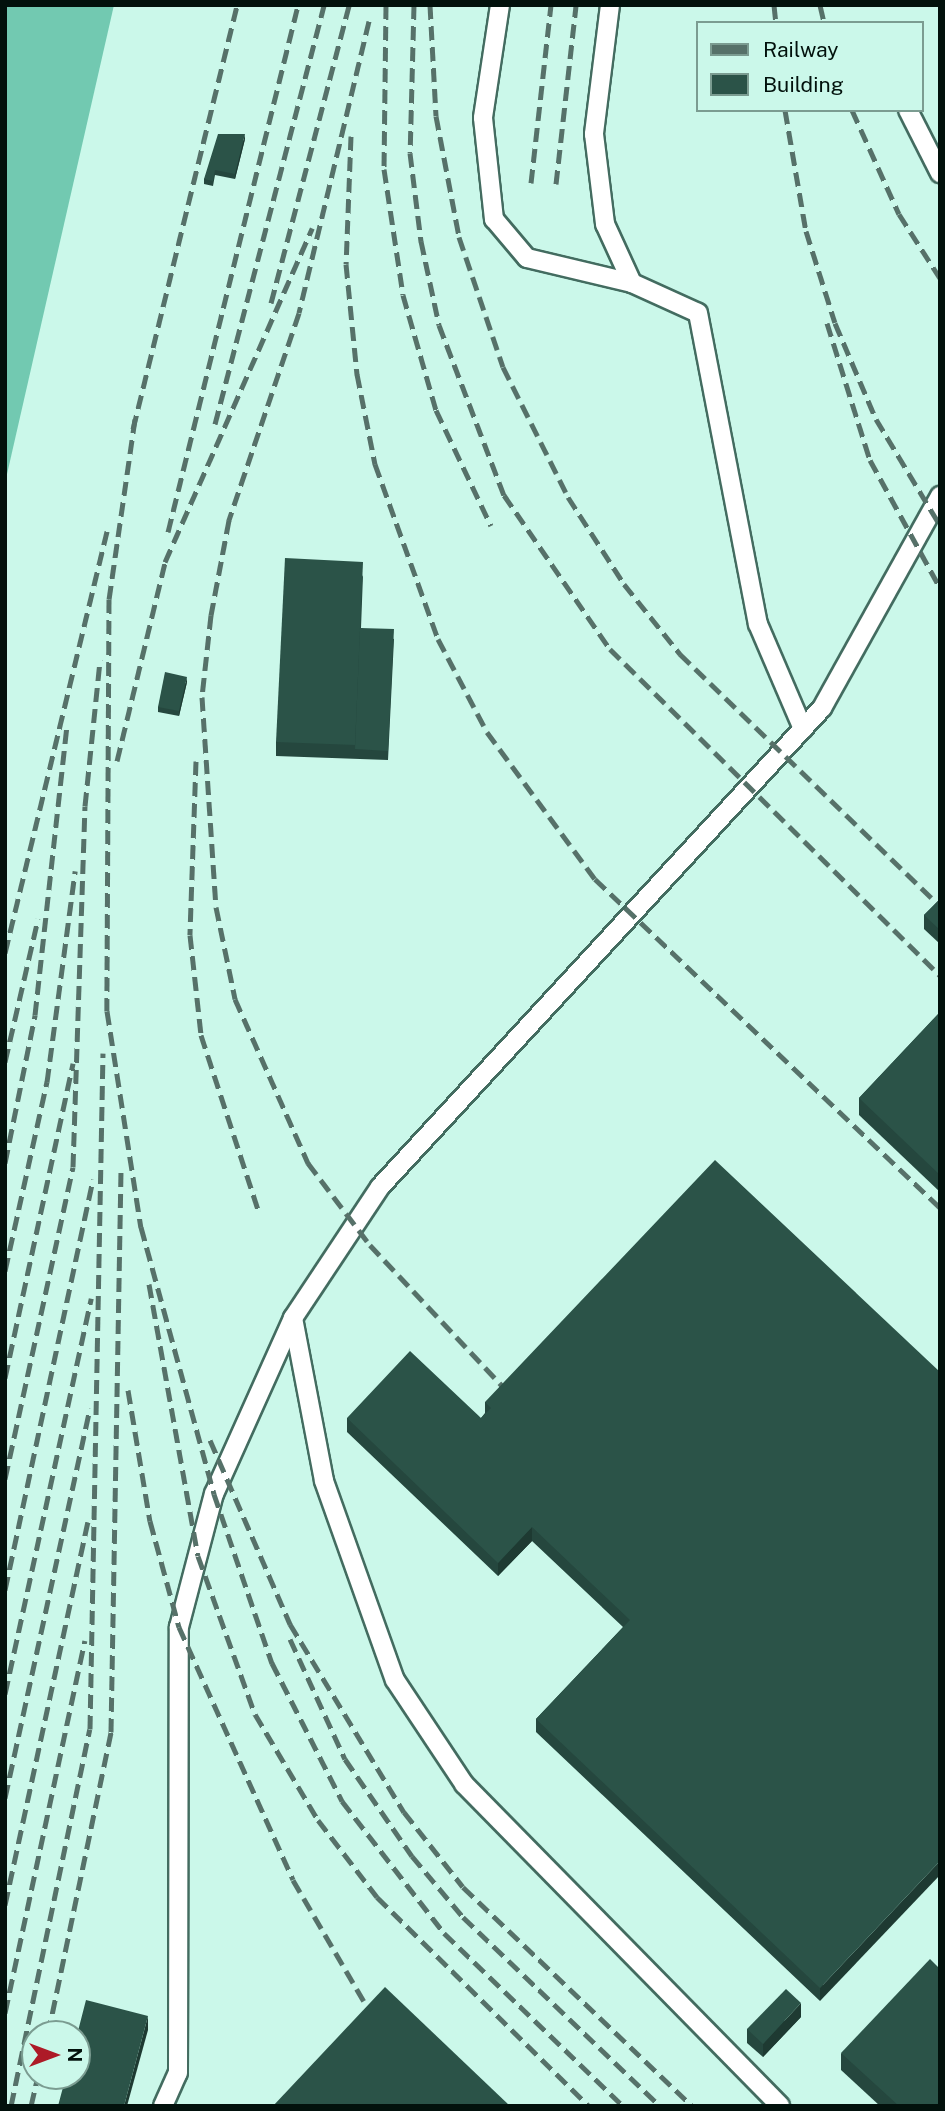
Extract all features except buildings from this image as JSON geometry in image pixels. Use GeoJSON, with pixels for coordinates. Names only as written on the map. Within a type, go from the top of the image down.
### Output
{"type":"FeatureCollection","features":[{"type":"Feature","properties":{"kind":"lane"},"geometry":{"type":"LineString","coordinates":[[500,5],[483,118],[494,219],[527,258],[632,283],[698,313],[758,624],[803,729]]}},
{"type":"Feature","properties":{"kind":"lane"},"geometry":{"type":"LineString","coordinates":[[610,5],[594,134],[605,224],[632,283]]}},
{"type":"Feature","properties":{"kind":"lane"},"geometry":{"type":"LineString","coordinates":[[909,112],[940,173]]}},
{"type":"Feature","properties":{"kind":"lane"},"geometry":{"type":"LineString","coordinates":[[163,2106],[178,2073],[179,1627],[214,1494],[293,1318],[380,1187],[822,708],[940,496]]}},
{"type":"Feature","properties":{"kind":"lane"},"geometry":{"type":"LineString","coordinates":[[293,1318],[324,1482],[395,1680],[464,1784],[780,2106]]}},
{"type":"Feature","properties":{"kind":"green space"},"geometry":{"type":"Polygon","coordinates":[[[5,5],[114,5],[5,483],[5,5]]]}},
{"type":"Feature","properties":{"kind":"railway"},"geometry":{"type":"LineString","coordinates":[[133,429],[237,5]]}},
{"type":"Feature","properties":{"kind":"railway"},"geometry":{"type":"LineString","coordinates":[[168,532],[298,5]]}},
{"type":"Feature","properties":{"kind":"railway"},"geometry":{"type":"LineString","coordinates":[[215,424],[324,5]]}},
{"type":"Feature","properties":{"kind":"railway"},"geometry":{"type":"LineString","coordinates":[[271,303],[349,5]]}},
{"type":"Feature","properties":{"kind":"railway"},"geometry":{"type":"LineString","coordinates":[[386,5],[384,169],[403,295],[436,410],[491,526]]}},
{"type":"Feature","properties":{"kind":"railway"},"geometry":{"type":"LineString","coordinates":[[414,5],[410,153],[421,241],[439,325],[504,495],[610,649],[940,976]]}},
{"type":"Feature","properties":{"kind":"railway"},"geometry":{"type":"LineString","coordinates":[[430,5],[436,116],[459,237],[503,367],[568,497],[624,584],[680,654],[940,906]]}},
{"type":"Feature","properties":{"kind":"railway"},"geometry":{"type":"LineString","coordinates":[[531,183],[551,5]]}},
{"type":"Feature","properties":{"kind":"railway"},"geometry":{"type":"LineString","coordinates":[[556,184],[576,5]]}},
{"type":"Feature","properties":{"kind":"railway"},"geometry":{"type":"LineString","coordinates":[[774,5],[776,21]]}},
{"type":"Feature","properties":{"kind":"railway"},"geometry":{"type":"LineString","coordinates":[[820,5],[824,21]]}},
{"type":"Feature","properties":{"kind":"railway"},"geometry":{"type":"LineString","coordinates":[[369,21],[299,313],[229,520],[211,615],[202,697],[216,907],[235,999],[308,1163],[370,1245],[508,1392]]}},
{"type":"Feature","properties":{"kind":"railway"},"geometry":{"type":"LineString","coordinates":[[785,112],[806,231],[835,323],[876,419],[940,525]]}},
{"type":"Feature","properties":{"kind":"railway"},"geometry":{"type":"LineString","coordinates":[[853,112],[899,214],[940,278]]}},
{"type":"Feature","properties":{"kind":"railway"},"geometry":{"type":"LineString","coordinates":[[351,136],[346,264],[357,374],[375,464],[438,639],[487,732],[595,879],[940,1208]]}},
{"type":"Feature","properties":{"kind":"railway"},"geometry":{"type":"LineString","coordinates":[[117,761],[165,562],[312,228]]}},
{"type":"Feature","properties":{"kind":"railway"},"geometry":{"type":"LineString","coordinates":[[827,323],[870,460],[940,588]]}},
{"type":"Feature","properties":{"kind":"railway"},"geometry":{"type":"LineString","coordinates":[[135,419],[109,599],[107,1011],[141,1227],[214,1494],[272,1663],[342,1801],[444,1933],[623,2106]]}},
{"type":"Feature","properties":{"kind":"railway"},"geometry":{"type":"LineString","coordinates":[[5,953],[107,531]]}},
{"type":"Feature","properties":{"kind":"railway"},"geometry":{"type":"LineString","coordinates":[[5,1479],[73,1167],[85,806],[100,660]]}},
{"type":"Feature","properties":{"kind":"railway"},"geometry":{"type":"LineString","coordinates":[[5,1163],[35,1015],[67,724]]}},
{"type":"Feature","properties":{"kind":"railway"},"geometry":{"type":"LineString","coordinates":[[196,761],[190,935],[201,1035],[258,1209]]}},
{"type":"Feature","properties":{"kind":"railway"},"geometry":{"type":"LineString","coordinates":[[5,1271],[47,1082],[75,871]]}},
{"type":"Feature","properties":{"kind":"railway"},"geometry":{"type":"LineString","coordinates":[[5,1062],[38,919]]}},
{"type":"Feature","properties":{"kind":"railway"},"geometry":{"type":"LineString","coordinates":[[11,2106],[90,1729],[103,1053]]}},
{"type":"Feature","properties":{"kind":"railway"},"geometry":{"type":"LineString","coordinates":[[5,1378],[73,1063]]}},
{"type":"Feature","properties":{"kind":"railway"},"geometry":{"type":"LineString","coordinates":[[51,2020],[111,1732],[121,1169]]}},
{"type":"Feature","properties":{"kind":"railway"},"geometry":{"type":"LineString","coordinates":[[5,1590],[93,1179]]}},
{"type":"Feature","properties":{"kind":"railway"},"geometry":{"type":"LineString","coordinates":[[149,1284],[198,1556],[255,1714],[318,1820],[377,1897],[589,2106]]}},
{"type":"Feature","properties":{"kind":"railway"},"geometry":{"type":"LineString","coordinates":[[5,1694],[91,1298]]}},
{"type":"Feature","properties":{"kind":"railway"},"geometry":{"type":"LineString","coordinates":[[128,1390],[150,1521],[179,1627],[293,1880],[373,2017]]}},
{"type":"Feature","properties":{"kind":"railway"},"geometry":{"type":"LineString","coordinates":[[5,1798],[90,1408]]}},
{"type":"Feature","properties":{"kind":"railway"},"geometry":{"type":"LineString","coordinates":[[210,1440],[290,1624],[404,1812],[463,1887],[692,2106]]}},
{"type":"Feature","properties":{"kind":"railway"},"geometry":{"type":"LineString","coordinates":[[5,1905],[88,1522]]}},
{"type":"Feature","properties":{"kind":"railway"},"geometry":{"type":"LineString","coordinates":[[290,1639],[345,1759],[412,1856],[463,1917],[660,2106]]}},
{"type":"Feature","properties":{"kind":"railway"},"geometry":{"type":"LineString","coordinates":[[5,2013],[85,1640]]}},
{"type":"Feature","properties":{"kind":"railway"},"geometry":{"type":"LineString","coordinates":[[31,2106],[35,2090]]}}]}
